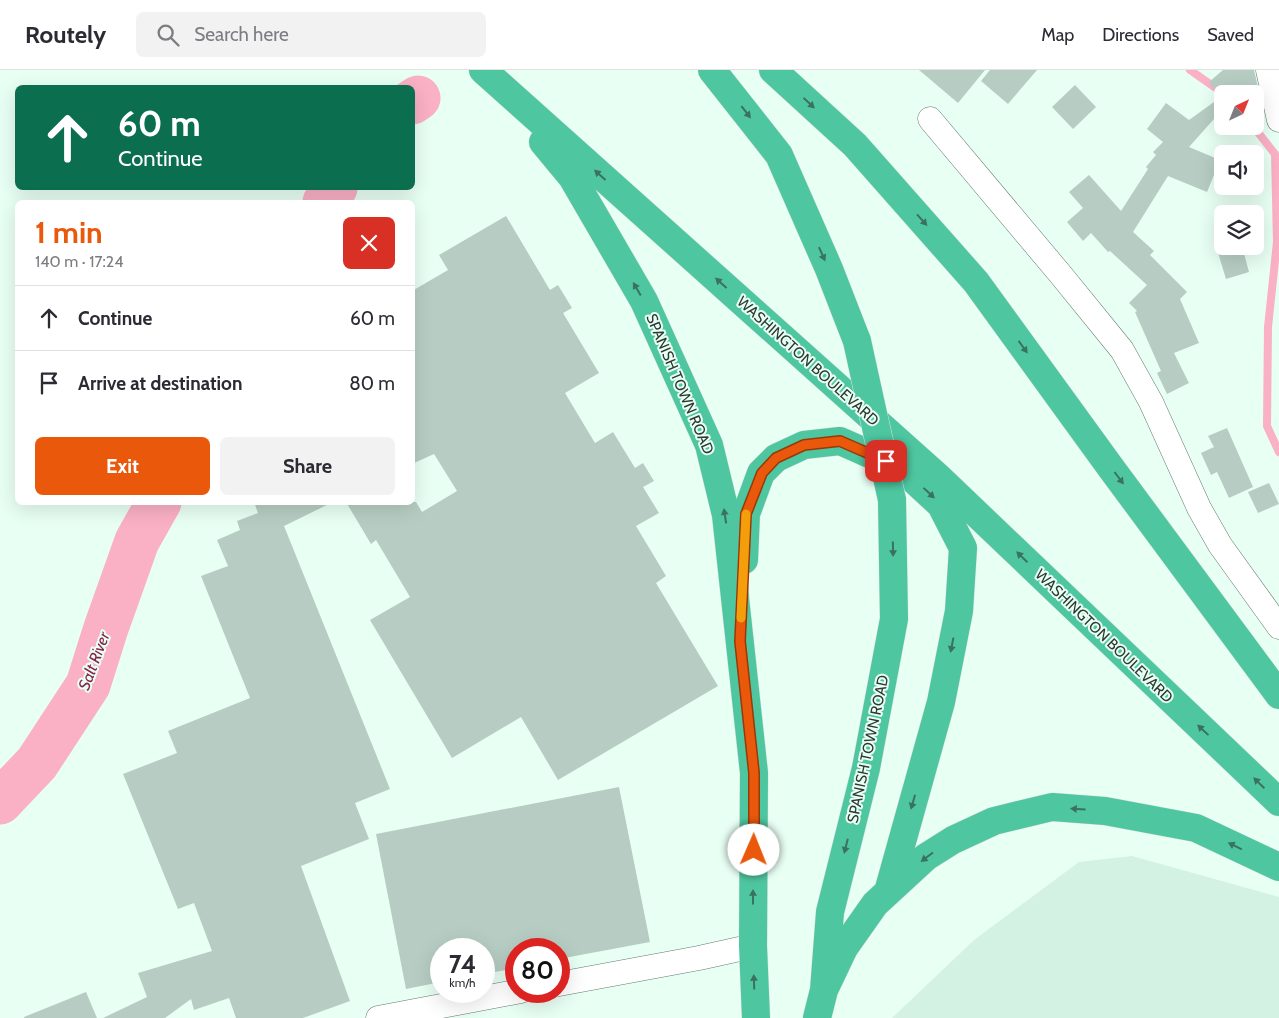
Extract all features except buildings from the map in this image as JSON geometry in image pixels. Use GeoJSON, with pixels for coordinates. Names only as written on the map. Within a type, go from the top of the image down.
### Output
{"type":"FeatureCollection","features":[{"type":"Feature","properties":{"kind":"highway","name":"SPANISH TOWN ROAD"},"geometry":{"type":"LineString","coordinates":[[482,70],[572,177],[644,301],[709,445],[726,515],[754,773],[753,946],[756,1018]]}},
{"type":"Feature","properties":{"kind":"highway","name":"WASHINGTON BOULEVARD"},"geometry":{"type":"LineString","coordinates":[[482,70],[938,477],[1279,802]]}},
{"type":"Feature","properties":{"kind":"highway","name":"SPANISH TOWN ROAD"},"geometry":{"type":"LineString","coordinates":[[712,70],[779,156],[829,269],[857,341],[892,500],[894,619],[866,768],[830,912],[824,990],[816,1018]]}},
{"type":"Feature","properties":{"kind":"highway"},"geometry":{"type":"LineString","coordinates":[[773,70],[855,145],[976,282],[1116,476],[1279,694]]}},
{"type":"Feature","properties":{"kind":"highway"},"geometry":{"type":"LineString","coordinates":[[740,641],[746,514],[762,473],[776,458],[804,445],[840,441],[901,468],[941,504],[963,548],[958,611],[941,702],[888,892]]}},
{"type":"Feature","properties":{"kind":"highway"},"geometry":{"type":"LineString","coordinates":[[824,990],[844,948],[875,904],[926,857],[953,840],[994,821],[1052,807],[1105,811],[1196,828],[1279,867]]}},
{"type":"Feature","properties":{"kind":"street"},"geometry":{"type":"LineString","coordinates":[[1268,70],[1279,120]]}},
{"type":"Feature","properties":{"kind":"street"},"geometry":{"type":"LineString","coordinates":[[930,119],[1122,350],[1151,402],[1199,508],[1220,546],[1279,627]]}},
{"type":"Feature","properties":{"kind":"street"},"geometry":{"type":"LineString","coordinates":[[570,982],[753,946]]}},
{"type":"Feature","properties":{"kind":"street"},"geometry":{"type":"LineString","coordinates":[[378,1018],[505,994]]}},
{"type":"Feature","properties":{"kind":"shaded area"},"geometry":{"type":"Polygon","coordinates":[[[1132,856],[1279,897],[1279,1018],[892,1018],[974,940],[1079,862],[1132,856]]]}},
{"type":"Feature","properties":{"kind":"waterway"},"geometry":{"type":"LineString","coordinates":[[1190,70],[1214,87]]}},
{"type":"Feature","properties":{"kind":"waterway"},"geometry":{"type":"LineString","coordinates":[[1260,135],[1275,154],[1277,242],[1268,327],[1267,426],[1279,452]]}},
{"type":"Feature","properties":{"kind":"waterway","name":"Salt River"},"geometry":{"type":"LineString","coordinates":[[326,200],[334,190]]}},
{"type":"Feature","properties":{"kind":"waterway","name":"Salt River"},"geometry":{"type":"LineString","coordinates":[[0,802],[37,763],[88,685],[137,541],[157,505]]}},
{"type":"Feature","properties":{"kind":"slow traffic"},"geometry":{"type":"LineString","coordinates":[[741,618],[746,514]]}},
{"type":"Feature","properties":{"kind":"route"},"geometry":{"type":"LineString","coordinates":[[754,850],[754,773],[740,641],[746,514],[762,473],[776,458],[804,445],[840,441],[886,461]]}}]}
